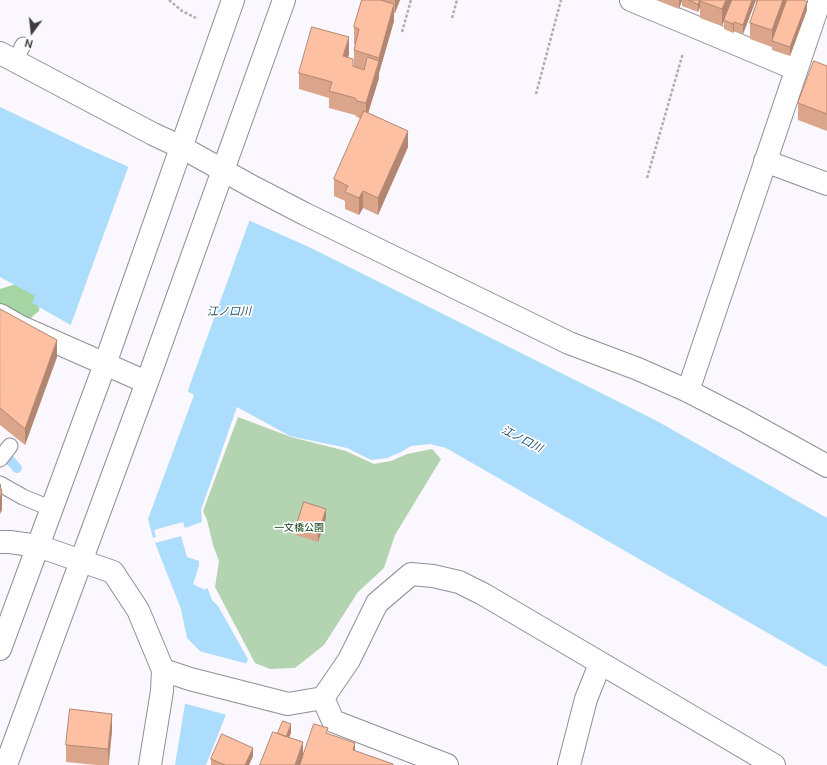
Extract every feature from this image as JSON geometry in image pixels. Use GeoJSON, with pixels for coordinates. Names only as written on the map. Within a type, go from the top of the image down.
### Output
{"type":"FeatureCollection","features":[{"type":"Feature","properties":{"kind":"street"},"geometry":{"type":"LineString","coordinates":[[0,649],[107,358],[233,0]]}},
{"type":"Feature","properties":{"kind":"street"},"geometry":{"type":"LineString","coordinates":[[6,765],[148,378],[284,0]]}},
{"type":"Feature","properties":{"kind":"street"},"geometry":{"type":"LineString","coordinates":[[631,0],[796,69]]}},
{"type":"Feature","properties":{"kind":"street"},"geometry":{"type":"LineString","coordinates":[[688,391],[820,0]]}},
{"type":"Feature","properties":{"kind":"street"},"geometry":{"type":"LineString","coordinates":[[13,53],[153,134],[178,156],[220,177],[253,187],[569,343],[638,369],[688,391],[827,466]]}},
{"type":"Feature","properties":{"kind":"street"},"geometry":{"type":"LineString","coordinates":[[765,161],[827,184]]}},
{"type":"Feature","properties":{"kind":"street"},"geometry":{"type":"LineString","coordinates":[[0,315],[18,326],[107,358],[148,378]]}},
{"type":"Feature","properties":{"kind":"street"},"geometry":{"type":"LineString","coordinates":[[0,542],[38,546],[113,572],[138,610],[163,670],[162,691],[150,765]]}},
{"type":"Feature","properties":{"kind":"street"},"geometry":{"type":"LineString","coordinates":[[163,670],[242,694],[288,704],[323,698],[349,660],[378,602],[411,574],[433,576],[459,582],[482,594],[766,763]]}},
{"type":"Feature","properties":{"kind":"street"},"geometry":{"type":"LineString","coordinates":[[569,765],[586,699],[600,664]]}},
{"type":"Feature","properties":{"kind":"street"},"geometry":{"type":"LineString","coordinates":[[323,698],[333,721],[447,765]]}},
{"type":"Feature","properties":{"kind":"lane"},"geometry":{"type":"LineString","coordinates":[[0,459],[10,446]]}},
{"type":"Feature","properties":{"kind":"lane"},"geometry":{"type":"LineString","coordinates":[[0,484],[23,497],[52,509]]}},
{"type":"Feature","properties":{"kind":"path"},"geometry":{"type":"LineString","coordinates":[[169,0],[182,11],[196,18]]}},
{"type":"Feature","properties":{"kind":"path"},"geometry":{"type":"LineString","coordinates":[[402,32],[411,0]]}},
{"type":"Feature","properties":{"kind":"path"},"geometry":{"type":"LineString","coordinates":[[452,18],[457,0]]}},
{"type":"Feature","properties":{"kind":"path"},"geometry":{"type":"LineString","coordinates":[[536,94],[561,0]]}},
{"type":"Feature","properties":{"kind":"path"},"geometry":{"type":"LineString","coordinates":[[647,178],[691,25]]}},
{"type":"Feature","properties":{"kind":"green space"},"geometry":{"type":"Polygon","coordinates":[[[16,284],[30,290],[40,300],[39,311],[24,324],[0,313],[0,289],[16,284]]]}},
{"type":"Feature","properties":{"kind":"green space","name":"一文橋公園"},"geometry":{"type":"Polygon","coordinates":[[[238,417],[291,437],[346,451],[374,464],[391,461],[407,454],[432,449],[441,459],[395,535],[384,568],[358,592],[324,645],[295,668],[270,669],[255,663],[215,587],[219,561],[203,511],[238,417]]]}},
{"type":"Feature","properties":{"kind":"water","name":"江ノ口川"},"geometry":{"type":"Polygon","coordinates":[[[0,107],[86,148],[309,247],[657,421],[827,518],[827,667],[446,448],[430,444],[411,446],[387,458],[371,460],[347,448],[290,436],[237,407],[201,510],[202,522],[185,528],[183,522],[154,530],[156,537],[153,538],[148,519],[194,395],[32,303],[35,296],[0,277],[0,107]]]}},
{"type":"Feature","properties":{"kind":"water"},"geometry":{"type":"Polygon","coordinates":[[[181,536],[187,557],[199,561],[199,566],[193,584],[205,590],[206,588],[208,589],[212,600],[218,606],[248,659],[206,765],[175,765],[185,704],[201,652],[187,638],[181,609],[155,543],[181,536]]]}},
{"type":"Feature","properties":{"kind":"pier"},"geometry":{"type":"Polygon","coordinates":[[[129,165],[250,219],[187,393],[70,327],[129,165]]]}},
{"type":"Feature","properties":{"kind":"pier"},"geometry":{"type":"Polygon","coordinates":[[[199,651],[248,664],[227,715],[183,703],[199,651]]]}},
{"type":"Feature","properties":{"kind":"building"},"geometry":{"type":"Polygon","coordinates":[[[362,0],[380,0],[394,4],[379,58],[354,50],[359,29],[354,27],[362,0]]]}},
{"type":"Feature","properties":{"kind":"building"},"geometry":{"type":"Polygon","coordinates":[[[689,0],[700,0],[698,4],[689,0]]]}},
{"type":"Feature","properties":{"kind":"building"},"geometry":{"type":"Polygon","coordinates":[[[726,0],[722,9],[700,1],[726,0]]]}},
{"type":"Feature","properties":{"kind":"building"},"geometry":{"type":"Polygon","coordinates":[[[732,0],[752,0],[743,25],[734,22],[733,24],[724,20],[732,0]]]}},
{"type":"Feature","properties":{"kind":"building"},"geometry":{"type":"Polygon","coordinates":[[[758,0],[783,0],[772,30],[750,23],[758,0]]]}},
{"type":"Feature","properties":{"kind":"building"},"geometry":{"type":"Polygon","coordinates":[[[787,0],[804,0],[807,2],[790,47],[772,41],[787,0]]]}},
{"type":"Feature","properties":{"kind":"building"},"geometry":{"type":"Polygon","coordinates":[[[312,27],[349,37],[343,56],[353,59],[353,66],[364,70],[367,57],[379,61],[366,103],[357,101],[355,98],[329,91],[332,82],[299,73],[312,27]]]}},
{"type":"Feature","properties":{"kind":"building"},"geometry":{"type":"Polygon","coordinates":[[[814,61],[827,66],[827,114],[798,103],[814,61]]]}},
{"type":"Feature","properties":{"kind":"building"},"geometry":{"type":"Polygon","coordinates":[[[364,111],[408,131],[378,198],[363,191],[359,198],[345,192],[348,186],[334,179],[364,111]]]}},
{"type":"Feature","properties":{"kind":"building"},"geometry":{"type":"Polygon","coordinates":[[[0,309],[57,340],[25,429],[0,408],[0,309]]]}},
{"type":"Feature","properties":{"kind":"building"},"geometry":{"type":"Polygon","coordinates":[[[0,484],[2,493],[0,497],[0,484]]]}},
{"type":"Feature","properties":{"kind":"building"},"geometry":{"type":"Polygon","coordinates":[[[304,502],[326,509],[318,534],[296,527],[304,502]]]}},
{"type":"Feature","properties":{"kind":"building"},"geometry":{"type":"Polygon","coordinates":[[[70,709],[112,714],[108,749],[66,745],[70,709]]]}},
{"type":"Feature","properties":{"kind":"building"},"geometry":{"type":"Polygon","coordinates":[[[283,721],[291,724],[286,737],[278,733],[283,721]]]}},
{"type":"Feature","properties":{"kind":"building"},"geometry":{"type":"Polygon","coordinates":[[[314,724],[328,728],[326,733],[355,743],[353,750],[393,765],[300,765],[314,724]]]}},
{"type":"Feature","properties":{"kind":"building"},"geometry":{"type":"Polygon","coordinates":[[[273,732],[303,742],[295,765],[260,765],[273,732]]]}},
{"type":"Feature","properties":{"kind":"building"},"geometry":{"type":"Polygon","coordinates":[[[222,734],[253,748],[245,765],[225,765],[211,759],[222,734]]]}},
{"type":"Feature","properties":{"kind":"waterway"},"geometry":{"type":"LineString","coordinates":[[0,449],[17,468]]}}]}
